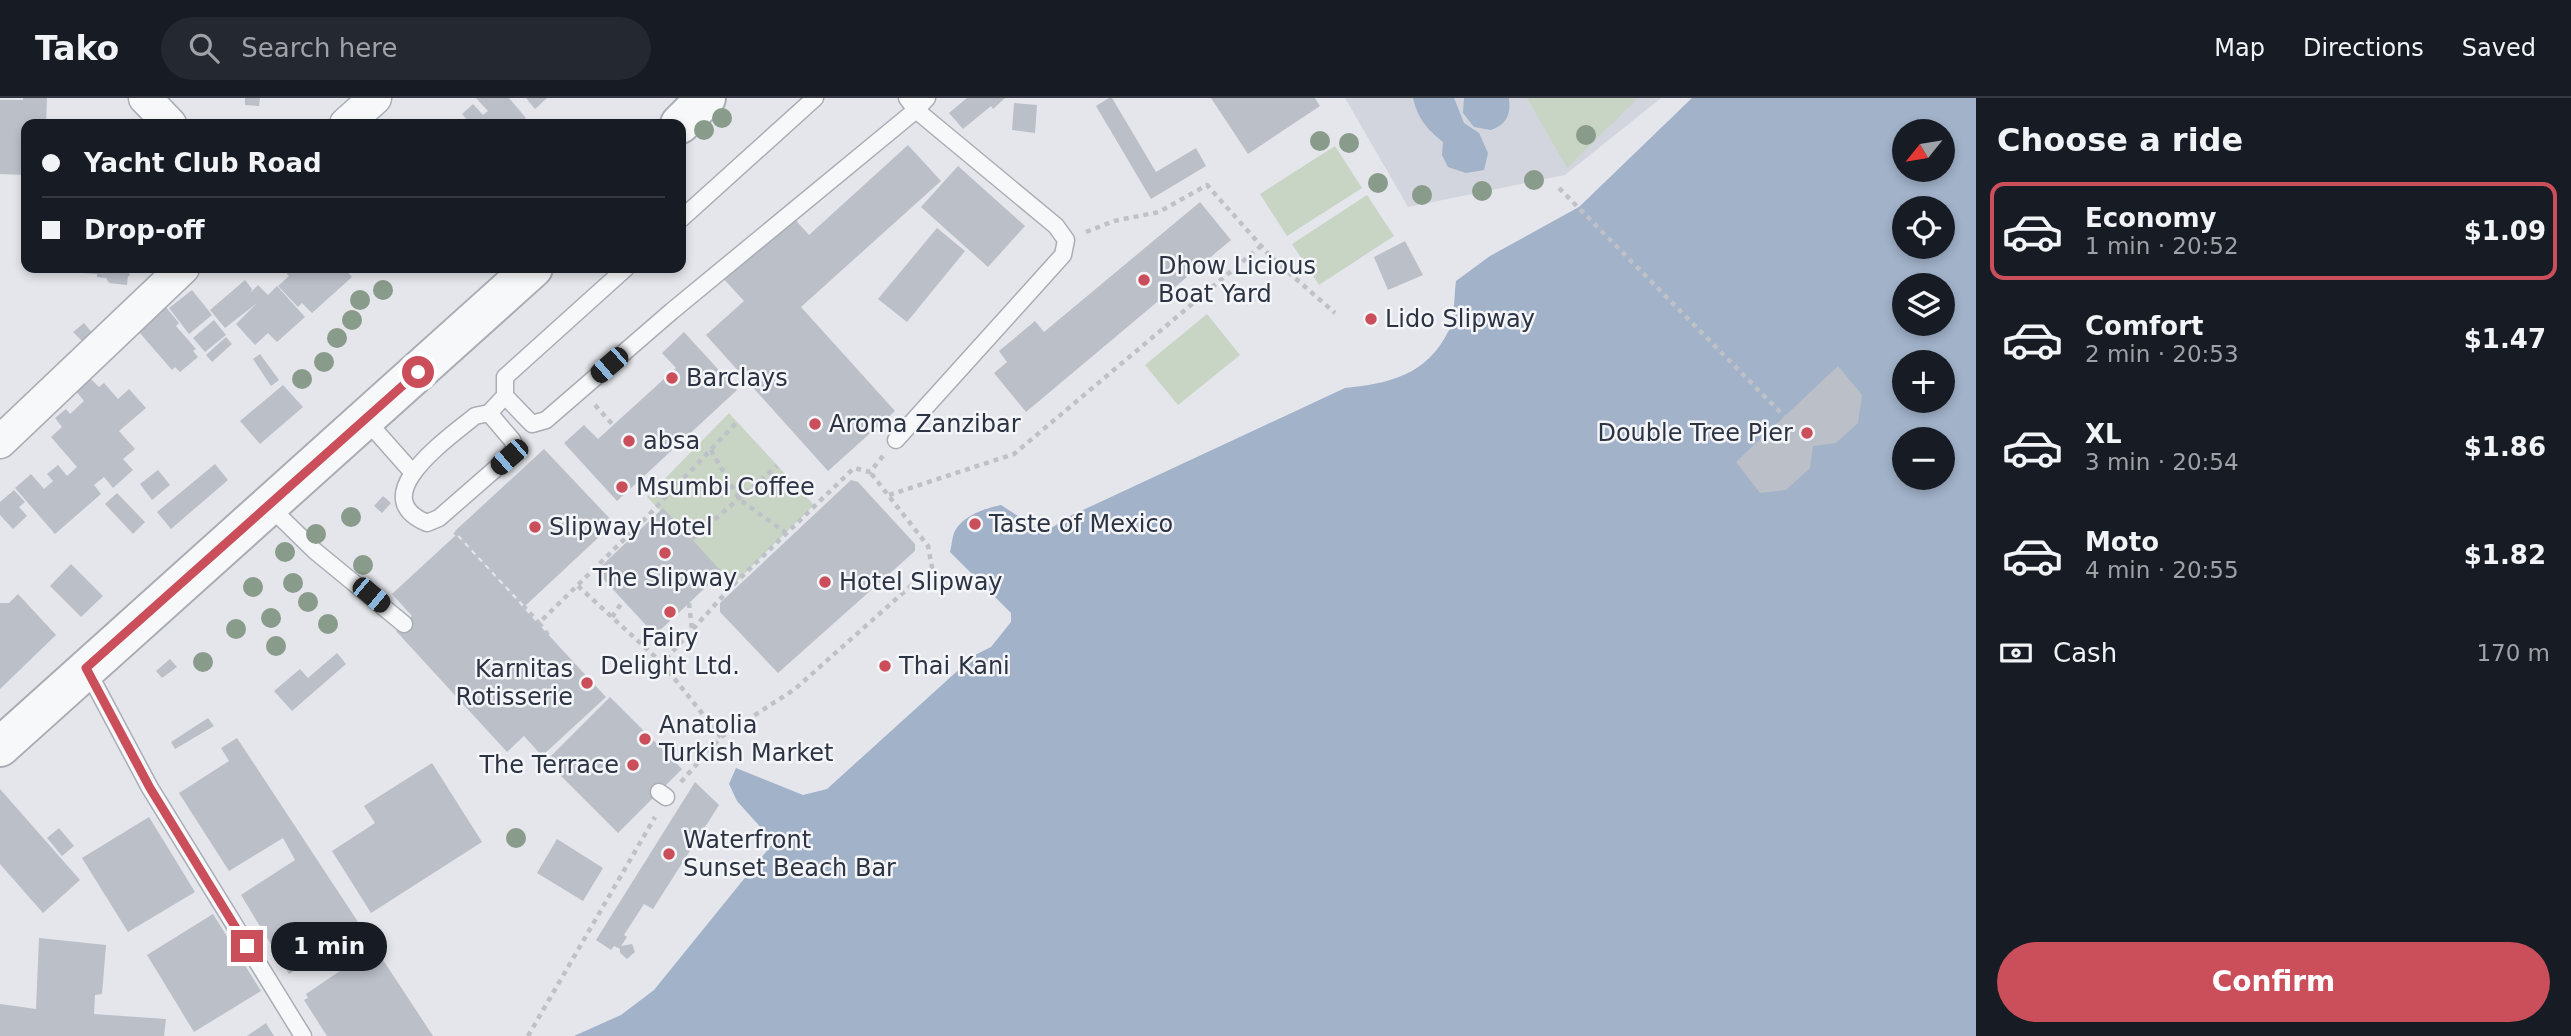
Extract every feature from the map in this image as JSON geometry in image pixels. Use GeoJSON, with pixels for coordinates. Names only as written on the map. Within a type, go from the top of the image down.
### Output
{"type":"FeatureCollection","features":[{"type":"Feature","properties":{"kind":"street"},"geometry":{"type":"LineString","coordinates":[[145,98],[165,119]]}},
{"type":"Feature","properties":{"kind":"street"},"geometry":{"type":"LineString","coordinates":[[352,119],[375,98]]}},
{"type":"Feature","properties":{"kind":"street"},"geometry":{"type":"LineString","coordinates":[[685,119],[706,98]]}},
{"type":"Feature","properties":{"kind":"street"},"geometry":{"type":"LineString","coordinates":[[0,442],[178,273]]}},
{"type":"Feature","properties":{"kind":"street"},"geometry":{"type":"LineString","coordinates":[[0,747],[528,273]]}},
{"type":"Feature","properties":{"kind":"lane"},"geometry":{"type":"LineString","coordinates":[[686,214],[815,98]]}},
{"type":"Feature","properties":{"kind":"lane"},"geometry":{"type":"LineString","coordinates":[[505,396],[532,424],[546,420],[916,102],[1056,226],[1066,240],[1063,255],[896,440]]}},
{"type":"Feature","properties":{"kind":"lane"},"geometry":{"type":"LineString","coordinates":[[489,413],[512,440],[514,447],[509,457],[439,518],[427,523],[414,517],[404,501],[405,485],[413,473],[475,416],[489,413],[505,396],[505,377],[620,273]]}},
{"type":"Feature","properties":{"kind":"lane"},"geometry":{"type":"LineString","coordinates":[[366,420],[413,473]]}},
{"type":"Feature","properties":{"kind":"lane"},"geometry":{"type":"LineString","coordinates":[[269,506],[316,551],[404,624]]}},
{"type":"Feature","properties":{"kind":"lane"},"geometry":{"type":"LineString","coordinates":[[86,668],[150,788],[303,1036]]}},
{"type":"Feature","properties":{"kind":"path"},"geometry":{"type":"LineString","coordinates":[[1066,240],[1114,221],[1159,212],[1207,185],[1261,246],[1335,313]]}},
{"type":"Feature","properties":{"kind":"path"},"geometry":{"type":"LineString","coordinates":[[1559,188],[1784,416]]}},
{"type":"Feature","properties":{"kind":"path"},"geometry":{"type":"LineString","coordinates":[[888,496],[1014,454],[1261,246]]}},
{"type":"Feature","properties":{"kind":"path"},"geometry":{"type":"LineString","coordinates":[[592,402],[613,425]]}},
{"type":"Feature","properties":{"kind":"path"},"geometry":{"type":"LineString","coordinates":[[539,623],[617,548],[737,422]]}},
{"type":"Feature","properties":{"kind":"path"},"geometry":{"type":"LineString","coordinates":[[870,472],[896,440]]}},
{"type":"Feature","properties":{"kind":"path"},"geometry":{"type":"LineString","coordinates":[[711,450],[739,499],[786,533]]}},
{"type":"Feature","properties":{"kind":"path"},"geometry":{"type":"LineString","coordinates":[[692,539],[778,466]]}},
{"type":"Feature","properties":{"kind":"path"},"geometry":{"type":"LineString","coordinates":[[528,1036],[663,794],[697,767],[721,737],[795,690],[932,567],[928,546],[870,472],[854,468],[733,585],[662,663]]}},
{"type":"Feature","properties":{"kind":"path"},"geometry":{"type":"LineString","coordinates":[[449,526],[548,635]]}},
{"type":"Feature","properties":{"kind":"path"},"geometry":{"type":"LineString","coordinates":[[617,548],[631,538]]}},
{"type":"Feature","properties":{"kind":"path"},"geometry":{"type":"LineString","coordinates":[[578,586],[662,663],[721,737]]}},
{"type":"Feature","properties":{"kind":"path"},"geometry":{"type":"LineString","coordinates":[[612,617],[624,601]]}},
{"type":"Feature","properties":{"kind":"path"},"geometry":{"type":"LineString","coordinates":[[689,603],[692,632]]}},
{"type":"Feature","properties":{"kind":"shaded area"},"geometry":{"type":"Polygon","coordinates":[[[1345,98],[1661,98],[1565,175],[1408,207],[1345,98]]]}},
{"type":"Feature","properties":{"kind":"green space"},"geometry":{"type":"Polygon","coordinates":[[[1527,98],[1635,98],[1636,100],[1567,168],[1527,98]]]}},
{"type":"Feature","properties":{"kind":"green space"},"geometry":{"type":"Polygon","coordinates":[[[1335,146],[1362,188],[1287,236],[1260,194],[1335,146]]]}},
{"type":"Feature","properties":{"kind":"green space"},"geometry":{"type":"Polygon","coordinates":[[[1367,195],[1394,236],[1319,285],[1292,244],[1367,195]]]}},
{"type":"Feature","properties":{"kind":"green space"},"geometry":{"type":"Polygon","coordinates":[[[1207,314],[1240,355],[1178,405],[1145,365],[1207,314]]]}},
{"type":"Feature","properties":{"kind":"green space"},"geometry":{"type":"Polygon","coordinates":[[[729,413],[814,505],[733,585],[647,497],[729,413]]]}},
{"type":"Feature","properties":{"kind":"water"},"geometry":{"type":"Polygon","coordinates":[[[1413,98],[1454,98],[1464,123],[1479,133],[1488,153],[1484,170],[1466,173],[1448,167],[1442,155],[1443,142],[1424,123],[1413,98]]]}},
{"type":"Feature","properties":{"kind":"water"},"geometry":{"type":"Polygon","coordinates":[[[1464,98],[1509,98],[1507,118],[1491,130],[1474,127],[1463,113],[1464,98]]]}},
{"type":"Feature","properties":{"kind":"water"},"geometry":{"type":"Polygon","coordinates":[[[1692,98],[1976,98],[1976,1036],[574,1036],[621,1015],[654,990],[774,842],[737,801],[729,784],[736,768],[803,795],[827,789],[975,655],[991,647],[1011,622],[1011,613],[950,552],[955,531],[960,524],[970,516],[1001,505],[1044,533],[1068,517],[1345,388],[1378,383],[1406,374],[1430,357],[1449,330],[1456,281],[1490,256],[1579,207],[1692,98]]]}},
{"type":"Feature","properties":{"kind":"building"},"geometry":{"type":"Polygon","coordinates":[[[47,98],[46,119],[21,119],[21,175],[0,174],[0,100],[47,98]]]}},
{"type":"Feature","properties":{"kind":"building"},"geometry":{"type":"Polygon","coordinates":[[[245,98],[260,98],[259,106],[245,105],[245,98]]]}},
{"type":"Feature","properties":{"kind":"building"},"geometry":{"type":"Polygon","coordinates":[[[476,98],[509,98],[526,118],[466,119],[462,114],[473,104],[483,115],[488,111],[476,98]]]}},
{"type":"Feature","properties":{"kind":"building"},"geometry":{"type":"Polygon","coordinates":[[[526,98],[547,98],[535,109],[526,98]]]}},
{"type":"Feature","properties":{"kind":"building"},"geometry":{"type":"Polygon","coordinates":[[[967,98],[1005,98],[963,129],[949,113],[967,98]]]}},
{"type":"Feature","properties":{"kind":"building"},"geometry":{"type":"Polygon","coordinates":[[[1112,98],[1156,172],[1196,148],[1206,166],[1151,199],[1096,106],[1112,98]]]}},
{"type":"Feature","properties":{"kind":"building"},"geometry":{"type":"Polygon","coordinates":[[[1211,98],[1315,98],[1320,106],[1248,154],[1211,98]]]}},
{"type":"Feature","properties":{"kind":"building"},"geometry":{"type":"Polygon","coordinates":[[[1014,103],[1037,105],[1035,133],[1012,130],[1014,103]]]}},
{"type":"Feature","properties":{"kind":"building"},"geometry":{"type":"Polygon","coordinates":[[[908,145],[941,181],[801,307],[895,411],[828,471],[706,335],[744,301],[722,277],[791,215],[809,235],[908,145]]]}},
{"type":"Feature","properties":{"kind":"building"},"geometry":{"type":"Polygon","coordinates":[[[958,166],[1025,226],[988,267],[921,207],[958,166]]]}},
{"type":"Feature","properties":{"kind":"building","name":"Dhow Licious Boat Yard"},"geometry":{"type":"Polygon","coordinates":[[[1200,202],[1231,240],[1026,412],[994,373],[1007,362],[999,351],[1035,321],[1044,332],[1200,202]]]}},
{"type":"Feature","properties":{"kind":"building"},"geometry":{"type":"Polygon","coordinates":[[[937,228],[965,251],[907,322],[878,299],[937,228]]]}},
{"type":"Feature","properties":{"kind":"building"},"geometry":{"type":"Polygon","coordinates":[[[1405,241],[1423,275],[1388,290],[1374,257],[1405,241]]]}},
{"type":"Feature","properties":{"kind":"building"},"geometry":{"type":"Polygon","coordinates":[[[83,273],[129,273],[130,276],[127,285],[109,283],[106,278],[97,277],[97,274],[83,273]]]}},
{"type":"Feature","properties":{"kind":"building"},"geometry":{"type":"Polygon","coordinates":[[[286,273],[348,273],[352,277],[312,313],[302,303],[298,307],[278,286],[289,276],[286,273]]]}},
{"type":"Feature","properties":{"kind":"building"},"geometry":{"type":"Polygon","coordinates":[[[245,280],[252,289],[251,292],[258,285],[268,295],[277,286],[305,317],[277,342],[268,333],[255,345],[236,324],[257,303],[225,328],[210,310],[245,280]]]}},
{"type":"Feature","properties":{"kind":"building"},"geometry":{"type":"Polygon","coordinates":[[[192,290],[212,315],[189,334],[169,308],[192,290]]]}},
{"type":"Feature","properties":{"kind":"building"},"geometry":{"type":"Polygon","coordinates":[[[165,306],[179,323],[176,326],[196,349],[193,351],[198,357],[180,372],[175,367],[172,370],[139,332],[165,306]]]}},
{"type":"Feature","properties":{"kind":"building"},"geometry":{"type":"Polygon","coordinates":[[[214,320],[226,335],[205,352],[193,338],[214,320]]]}},
{"type":"Feature","properties":{"kind":"building"},"geometry":{"type":"Polygon","coordinates":[[[84,323],[93,334],[83,342],[73,332],[84,323]]]}},
{"type":"Feature","properties":{"kind":"building"},"geometry":{"type":"Polygon","coordinates":[[[684,332],[737,390],[617,501],[564,443],[584,425],[598,439],[676,368],[662,353],[684,332]]]}},
{"type":"Feature","properties":{"kind":"building"},"geometry":{"type":"Polygon","coordinates":[[[226,337],[232,344],[212,362],[206,355],[226,337]]]}},
{"type":"Feature","properties":{"kind":"building"},"geometry":{"type":"Polygon","coordinates":[[[260,354],[279,380],[271,386],[253,359],[260,354]]]}},
{"type":"Feature","properties":{"kind":"building","name":"Double Tree Pier"},"geometry":{"type":"Polygon","coordinates":[[[1838,366],[1862,395],[1858,423],[1836,443],[1813,446],[1810,468],[1786,490],[1760,493],[1736,462],[1838,366]]]}},
{"type":"Feature","properties":{"kind":"building"},"geometry":{"type":"Polygon","coordinates":[[[90,378],[99,387],[104,383],[118,399],[129,389],[146,408],[119,431],[135,449],[123,459],[133,470],[113,488],[104,477],[94,485],[101,494],[55,534],[15,488],[31,474],[44,489],[53,481],[47,474],[58,465],[67,476],[77,467],[51,437],[62,427],[55,418],[66,409],[70,414],[84,401],[75,390],[90,378]]]}},
{"type":"Feature","properties":{"kind":"building"},"geometry":{"type":"Polygon","coordinates":[[[283,385],[303,407],[260,444],[240,421],[283,385]]]}},
{"type":"Feature","properties":{"kind":"building","name":"Slipway Hotel"},"geometry":{"type":"Polygon","coordinates":[[[544,449],[614,523],[525,606],[455,531],[544,449]]]}},
{"type":"Feature","properties":{"kind":"building"},"geometry":{"type":"Polygon","coordinates":[[[215,464],[228,480],[171,529],[157,512],[215,464]]]}},
{"type":"Feature","properties":{"kind":"building"},"geometry":{"type":"Polygon","coordinates":[[[158,470],[170,485],[152,500],[140,484],[158,470]]]}},
{"type":"Feature","properties":{"kind":"building"},"geometry":{"type":"Polygon","coordinates":[[[851,480],[858,482],[915,544],[915,551],[778,673],[720,612],[720,603],[851,480]]]}},
{"type":"Feature","properties":{"kind":"building"},"geometry":{"type":"Polygon","coordinates":[[[14,490],[25,502],[19,507],[27,516],[13,529],[0,515],[0,502],[14,490]]]}},
{"type":"Feature","properties":{"kind":"building"},"geometry":{"type":"Polygon","coordinates":[[[117,493],[145,522],[133,534],[105,504],[117,493]]]}},
{"type":"Feature","properties":{"kind":"building"},"geometry":{"type":"Polygon","coordinates":[[[383,496],[391,503],[382,513],[374,506],[383,496]]]}},
{"type":"Feature","properties":{"kind":"building"},"geometry":{"type":"Polygon","coordinates":[[[663,508],[722,572],[655,635],[596,571],[663,508]]]}},
{"type":"Feature","properties":{"kind":"building"},"geometry":{"type":"Polygon","coordinates":[[[456,535],[606,697],[542,756],[524,736],[507,752],[396,631],[412,616],[392,594],[456,535]]]}},
{"type":"Feature","properties":{"kind":"building"},"geometry":{"type":"Polygon","coordinates":[[[71,564],[103,596],[81,617],[50,586],[71,564]]]}},
{"type":"Feature","properties":{"kind":"building"},"geometry":{"type":"Polygon","coordinates":[[[18,594],[56,635],[0,689],[0,603],[9,603],[18,594]]]}},
{"type":"Feature","properties":{"kind":"building"},"geometry":{"type":"Polygon","coordinates":[[[337,653],[346,664],[292,711],[274,691],[300,669],[308,678],[337,653]]]}},
{"type":"Feature","properties":{"kind":"building"},"geometry":{"type":"Polygon","coordinates":[[[170,659],[177,667],[162,678],[156,671],[170,659]]]}},
{"type":"Feature","properties":{"kind":"building"},"geometry":{"type":"Polygon","coordinates":[[[610,697],[682,769],[618,833],[546,761],[610,697]]]}},
{"type":"Feature","properties":{"kind":"building"},"geometry":{"type":"Polygon","coordinates":[[[208,718],[214,726],[175,749],[171,742],[208,718]]]}},
{"type":"Feature","properties":{"kind":"building"},"geometry":{"type":"Polygon","coordinates":[[[237,738],[433,1036],[327,1036],[304,1000],[308,998],[306,994],[359,958],[348,937],[289,974],[241,895],[295,860],[283,838],[229,871],[179,793],[229,761],[221,748],[237,738]]]}},
{"type":"Feature","properties":{"kind":"building"},"geometry":{"type":"Polygon","coordinates":[[[432,763],[482,842],[371,913],[332,851],[375,823],[364,806],[432,763]]]}},
{"type":"Feature","properties":{"kind":"building","name":"Waterfront Sunset Beach Bar"},"geometry":{"type":"Polygon","coordinates":[[[695,782],[719,805],[653,909],[644,904],[624,935],[627,937],[621,946],[632,944],[635,952],[627,959],[620,953],[620,949],[614,946],[611,950],[596,940],[695,782]]]}},
{"type":"Feature","properties":{"kind":"building"},"geometry":{"type":"Polygon","coordinates":[[[0,789],[80,880],[43,913],[0,864],[0,789]]]}},
{"type":"Feature","properties":{"kind":"building"},"geometry":{"type":"Polygon","coordinates":[[[149,817],[195,892],[128,932],[82,858],[149,817]]]}},
{"type":"Feature","properties":{"kind":"building"},"geometry":{"type":"Polygon","coordinates":[[[59,828],[74,846],[62,856],[47,838],[59,828]]]}},
{"type":"Feature","properties":{"kind":"building"},"geometry":{"type":"Polygon","coordinates":[[[557,839],[603,868],[583,901],[537,873],[557,839]]]}},
{"type":"Feature","properties":{"kind":"building"},"geometry":{"type":"Polygon","coordinates":[[[213,914],[261,991],[194,1032],[147,955],[213,914]]]}},
{"type":"Feature","properties":{"kind":"building"},"geometry":{"type":"Polygon","coordinates":[[[39,938],[106,945],[102,994],[95,995],[94,1014],[166,1019],[164,1036],[0,1036],[0,1004],[36,1009],[39,938]]]}},
{"type":"Feature","properties":{"kind":"building"},"geometry":{"type":"Polygon","coordinates":[[[266,1023],[274,1036],[247,1036],[266,1023]]]}},
{"type":"Feature","properties":{"kind":"place","name":"Dhow Licious Boat Yard"},"geometry":{"type":"Point","coordinates":[1144,280]}},
{"type":"Feature","properties":{"kind":"place","name":"Lido Slipway"},"geometry":{"type":"Point","coordinates":[1371,319]}},
{"type":"Feature","properties":{"kind":"place","name":"Barclays"},"geometry":{"type":"Point","coordinates":[672,378]}},
{"type":"Feature","properties":{"kind":"place","name":"Aroma Zanzibar"},"geometry":{"type":"Point","coordinates":[815,424]}},
{"type":"Feature","properties":{"kind":"place","name":"Double Tree Pier"},"geometry":{"type":"Point","coordinates":[1807,433]}},
{"type":"Feature","properties":{"kind":"place","name":"absa"},"geometry":{"type":"Point","coordinates":[629,441]}},
{"type":"Feature","properties":{"kind":"place","name":"Msumbi Coffee"},"geometry":{"type":"Point","coordinates":[622,487]}},
{"type":"Feature","properties":{"kind":"place","name":"Taste of Mexico"},"geometry":{"type":"Point","coordinates":[975,524]}},
{"type":"Feature","properties":{"kind":"place","name":"Slipway Hotel"},"geometry":{"type":"Point","coordinates":[535,527]}},
{"type":"Feature","properties":{"kind":"place","name":"The Slipway"},"geometry":{"type":"Point","coordinates":[665,553]}},
{"type":"Feature","properties":{"kind":"place","name":"Hotel Slipway"},"geometry":{"type":"Point","coordinates":[825,582]}},
{"type":"Feature","properties":{"kind":"place","name":"Fairy Delight Ltd."},"geometry":{"type":"Point","coordinates":[670,612]}},
{"type":"Feature","properties":{"kind":"place","name":"Thai Kani"},"geometry":{"type":"Point","coordinates":[885,666]}},
{"type":"Feature","properties":{"kind":"place","name":"Karnitas Rotisserie"},"geometry":{"type":"Point","coordinates":[587,683]}},
{"type":"Feature","properties":{"kind":"place","name":"Anatolia Turkish Market"},"geometry":{"type":"Point","coordinates":[645,739]}},
{"type":"Feature","properties":{"kind":"place","name":"The Terrace"},"geometry":{"type":"Point","coordinates":[633,765]}},
{"type":"Feature","properties":{"kind":"place","name":"Waterfront Sunset Beach Bar"},"geometry":{"type":"Point","coordinates":[669,854]}},
{"type":"Feature","properties":{"kind":"route"},"geometry":{"type":"LineString","coordinates":[[247,946],[150,788],[86,668],[418,372]]}}]}
